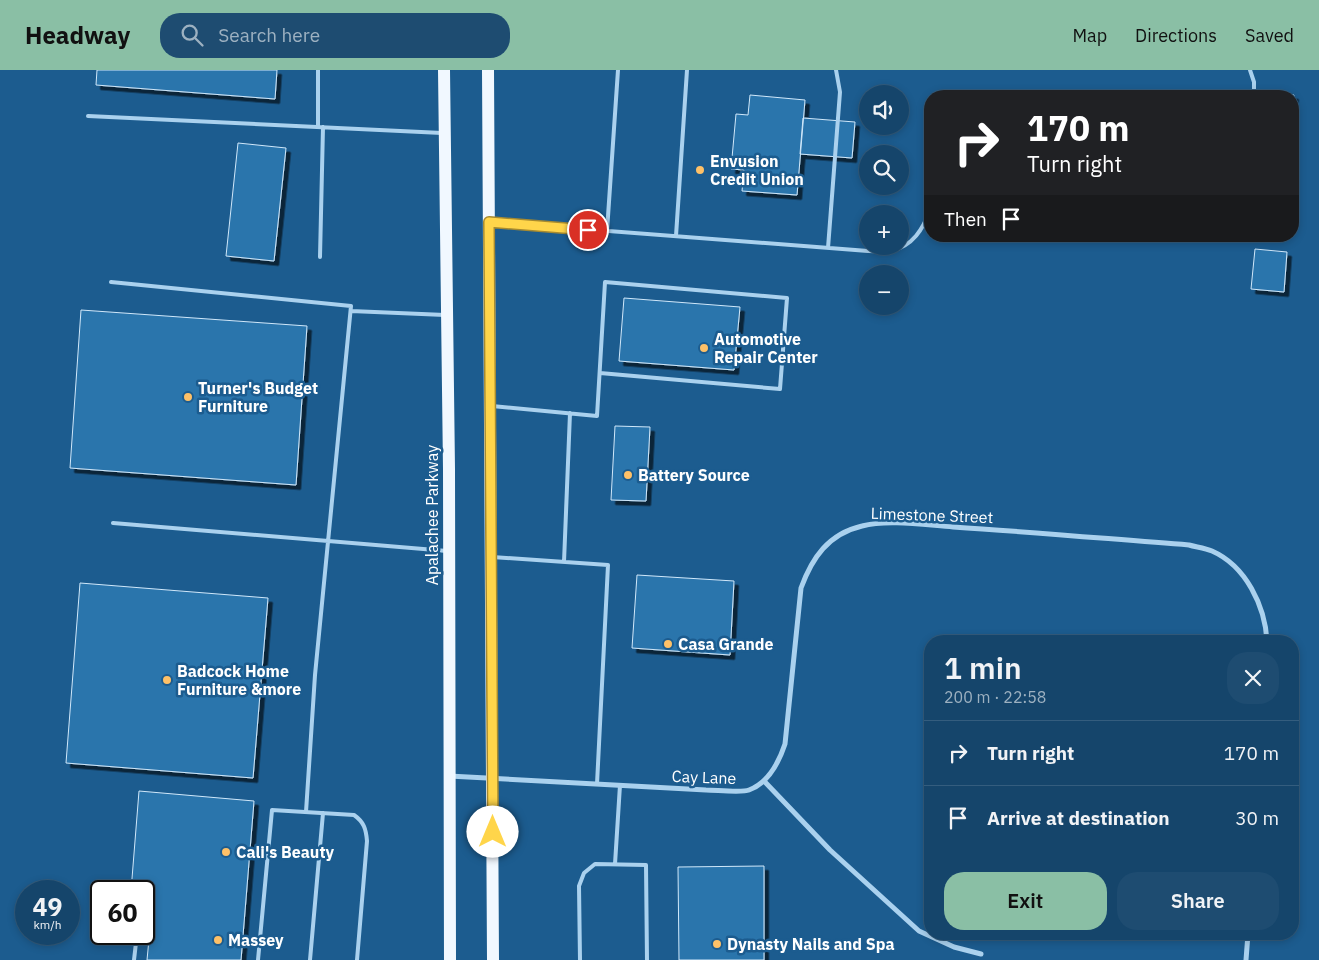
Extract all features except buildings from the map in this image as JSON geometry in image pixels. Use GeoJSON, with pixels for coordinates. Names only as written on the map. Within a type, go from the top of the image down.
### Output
{"type":"FeatureCollection","features":[{"type":"Feature","properties":{"kind":"main road","name":"Apalachee Parkway"},"geometry":{"type":"LineString","coordinates":[[444,70],[450,960]]}},
{"type":"Feature","properties":{"kind":"main road"},"geometry":{"type":"LineString","coordinates":[[488,70],[493,960]]}},
{"type":"Feature","properties":{"kind":"street","name":"Limestone Street"},"geometry":{"type":"LineString","coordinates":[[764,781],[779,760],[784,744],[801,588],[809,567],[823,547],[841,534],[854,528],[882,523],[1189,545],[1212,552],[1232,564],[1249,584],[1261,611],[1266,635]]}},
{"type":"Feature","properties":{"kind":"street","name":"Cay Lane"},"geometry":{"type":"LineString","coordinates":[[449,776],[748,791],[764,781]]}},
{"type":"Feature","properties":{"kind":"street"},"geometry":{"type":"LineString","coordinates":[[764,781],[830,850],[919,931],[924,933]]}},
{"type":"Feature","properties":{"kind":"street"},"geometry":{"type":"LineString","coordinates":[[939,940],[954,947],[981,954]]}},
{"type":"Feature","properties":{"kind":"street"},"geometry":{"type":"LineString","coordinates":[[1246,960],[1248,940]]}},
{"type":"Feature","properties":{"kind":"lane"},"geometry":{"type":"LineString","coordinates":[[318,70],[318,127]]}},
{"type":"Feature","properties":{"kind":"lane"},"geometry":{"type":"LineString","coordinates":[[607,231],[618,70]]}},
{"type":"Feature","properties":{"kind":"lane"},"geometry":{"type":"LineString","coordinates":[[676,236],[688,70]]}},
{"type":"Feature","properties":{"kind":"lane"},"geometry":{"type":"LineString","coordinates":[[828,248],[840,92],[836,70]]}},
{"type":"Feature","properties":{"kind":"lane"},"geometry":{"type":"LineString","coordinates":[[1250,70],[1254,82],[1254,90]]}},
{"type":"Feature","properties":{"kind":"lane"},"geometry":{"type":"LineString","coordinates":[[88,116],[445,133]]}},
{"type":"Feature","properties":{"kind":"lane"},"geometry":{"type":"LineString","coordinates":[[320,257],[323,127]]}},
{"type":"Feature","properties":{"kind":"lane"},"geometry":{"type":"LineString","coordinates":[[489,222],[828,248],[891,251],[911,242],[924,227]]}},
{"type":"Feature","properties":{"kind":"lane"},"geometry":{"type":"LineString","coordinates":[[111,282],[352,306],[315,675],[306,812]]}},
{"type":"Feature","properties":{"kind":"lane"},"geometry":{"type":"LineString","coordinates":[[490,406],[597,416],[605,282],[787,298],[780,389],[600,373]]}},
{"type":"Feature","properties":{"kind":"lane"},"geometry":{"type":"LineString","coordinates":[[351,310],[447,315]]}},
{"type":"Feature","properties":{"kind":"lane"},"geometry":{"type":"LineString","coordinates":[[564,562],[570,413]]}},
{"type":"Feature","properties":{"kind":"lane"},"geometry":{"type":"LineString","coordinates":[[113,523],[448,551]]}},
{"type":"Feature","properties":{"kind":"lane"},"geometry":{"type":"LineString","coordinates":[[491,557],[608,566],[597,784]]}},
{"type":"Feature","properties":{"kind":"lane"},"geometry":{"type":"LineString","coordinates":[[615,864],[620,785]]}},
{"type":"Feature","properties":{"kind":"lane"},"geometry":{"type":"LineString","coordinates":[[258,960],[272,810],[354,815],[361,820],[366,829],[367,841],[357,960]]}},
{"type":"Feature","properties":{"kind":"lane"},"geometry":{"type":"LineString","coordinates":[[310,960],[323,813]]}},
{"type":"Feature","properties":{"kind":"lane"},"geometry":{"type":"LineString","coordinates":[[580,960],[580,886],[584,873],[595,864],[646,865],[647,960]]}},
{"type":"Feature","properties":{"kind":"lane"},"geometry":{"type":"LineString","coordinates":[[134,960],[136,945]]}},
{"type":"Feature","properties":{"kind":"place","name":"Envusion Credit Union"},"geometry":{"type":"Point","coordinates":[700,170]}},
{"type":"Feature","properties":{"kind":"place","name":"Automotive Repair Center"},"geometry":{"type":"Point","coordinates":[704,348]}},
{"type":"Feature","properties":{"kind":"place","name":"Turner's Budget Furniture"},"geometry":{"type":"Point","coordinates":[188,397]}},
{"type":"Feature","properties":{"kind":"place","name":"Battery Source"},"geometry":{"type":"Point","coordinates":[628,475]}},
{"type":"Feature","properties":{"kind":"place","name":"Casa Grande"},"geometry":{"type":"Point","coordinates":[668,644]}},
{"type":"Feature","properties":{"kind":"place","name":"Badcock Home Furniture &more"},"geometry":{"type":"Point","coordinates":[167,680]}},
{"type":"Feature","properties":{"kind":"place","name":"Cali's Beauty"},"geometry":{"type":"Point","coordinates":[226,852]}},
{"type":"Feature","properties":{"kind":"place","name":"Massey"},"geometry":{"type":"Point","coordinates":[218,940]}},
{"type":"Feature","properties":{"kind":"place","name":"Dynasty Nails and Spa"},"geometry":{"type":"Point","coordinates":[717,944]}},
{"type":"Feature","properties":{"kind":"route"},"geometry":{"type":"LineString","coordinates":[[493,832],[489,222],[588,230]]}}]}
